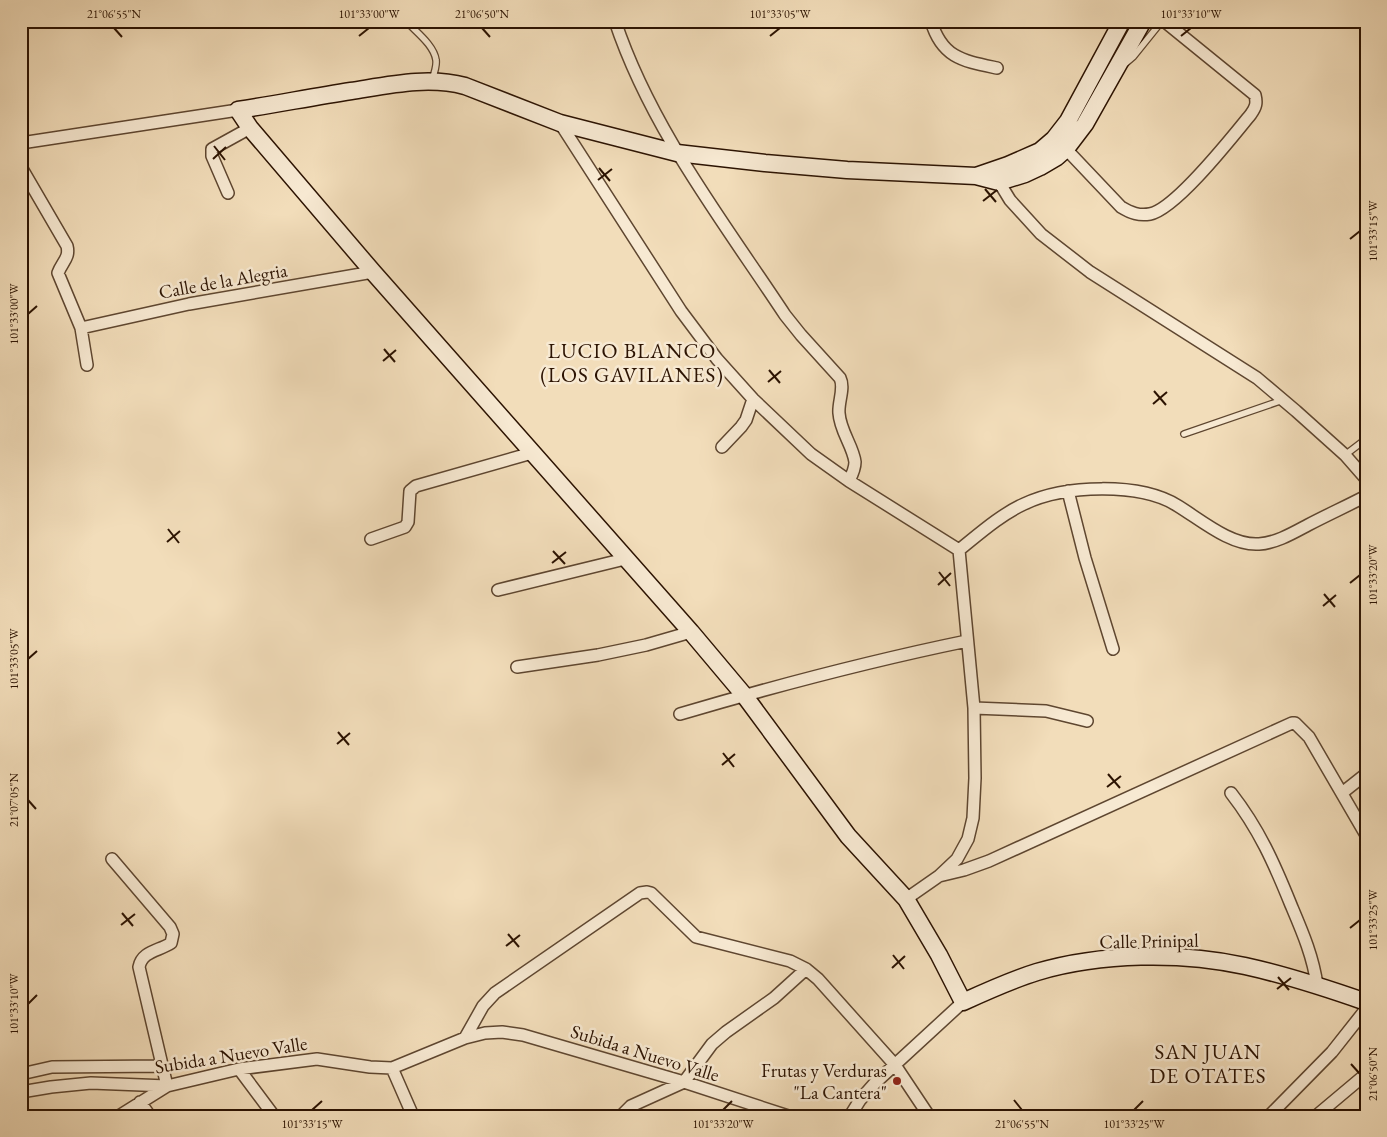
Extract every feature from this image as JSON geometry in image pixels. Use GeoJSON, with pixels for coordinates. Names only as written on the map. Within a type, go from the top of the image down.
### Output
{"type":"FeatureCollection","features":[{"type":"Feature","properties":{"kind":"street"},"geometry":{"type":"LineString","coordinates":[[615,21],[649,99],[677,153],[800,335],[840,378],[842,382],[839,408],[840,422],[855,464],[849,481]]}},
{"type":"Feature","properties":{"kind":"street"},"geometry":{"type":"LineString","coordinates":[[931,21],[941,44],[951,54],[963,60],[996,68]]}},
{"type":"Feature","properties":{"kind":"street"},"geometry":{"type":"LineString","coordinates":[[998,175],[1040,151],[1054,140],[1068,122],[1122,21]]}},
{"type":"Feature","properties":{"kind":"street"},"geometry":{"type":"LineString","coordinates":[[21,143],[377,87],[432,81],[450,82],[465,86],[560,123],[677,153],[846,170],[976,176],[1025,174],[1057,157],[1066,149],[1084,124],[1117,70],[1143,21]]}},
{"type":"Feature","properties":{"kind":"street"},"geometry":{"type":"LineString","coordinates":[[1066,149],[1121,207],[1132,214],[1152,214],[1165,207],[1183,192],[1251,114],[1256,107],[1255,95],[1163,21]]}},
{"type":"Feature","properties":{"kind":"street"},"geometry":{"type":"LineString","coordinates":[[238,110],[250,128],[373,272],[691,632],[744,695],[848,836],[906,899],[939,955],[963,1002],[860,1100],[850,1116]]}},
{"type":"Feature","properties":{"kind":"street"},"geometry":{"type":"LineString","coordinates":[[560,123],[680,311],[717,359],[753,399],[812,454],[849,481],[959,550]]}},
{"type":"Feature","properties":{"kind":"street"},"geometry":{"type":"LineString","coordinates":[[228,193],[212,156],[212,148],[250,128]]}},
{"type":"Feature","properties":{"kind":"street"},"geometry":{"type":"LineString","coordinates":[[21,167],[67,246],[68,258],[58,273],[80,328],[87,365]]}},
{"type":"Feature","properties":{"kind":"street"},"geometry":{"type":"LineString","coordinates":[[998,175],[1010,200],[1041,234],[1090,272],[1257,378],[1345,455],[1366,480]]}},
{"type":"Feature","properties":{"kind":"street","name":"Calle de la Alegria"},"geometry":{"type":"LineString","coordinates":[[80,328],[190,304],[373,272]]}},
{"type":"Feature","properties":{"kind":"street"},"geometry":{"type":"LineString","coordinates":[[722,447],[741,428],[746,420],[753,399]]}},
{"type":"Feature","properties":{"kind":"street"},"geometry":{"type":"LineString","coordinates":[[371,538],[405,527],[408,522],[410,491],[416,486],[532,452]]}},
{"type":"Feature","properties":{"kind":"street"},"geometry":{"type":"LineString","coordinates":[[959,550],[1022,504],[1041,497],[1068,491],[1132,490],[1150,493],[1170,501],[1240,543],[1260,544],[1279,540],[1366,496]]}},
{"type":"Feature","properties":{"kind":"street"},"geometry":{"type":"LineString","coordinates":[[1068,491],[1085,558],[1113,649]]}},
{"type":"Feature","properties":{"kind":"street"},"geometry":{"type":"LineString","coordinates":[[906,899],[939,876],[957,859],[968,839],[973,818],[975,778],[974,708],[959,550]]}},
{"type":"Feature","properties":{"kind":"street"},"geometry":{"type":"LineString","coordinates":[[498,590],[625,559]]}},
{"type":"Feature","properties":{"kind":"street"},"geometry":{"type":"LineString","coordinates":[[517,667],[598,655],[646,645],[691,632]]}},
{"type":"Feature","properties":{"kind":"street"},"geometry":{"type":"LineString","coordinates":[[680,714],[884,658],[967,640]]}},
{"type":"Feature","properties":{"kind":"street"},"geometry":{"type":"LineString","coordinates":[[974,708],[1046,710],[1087,721]]}},
{"type":"Feature","properties":{"kind":"street"},"geometry":{"type":"LineString","coordinates":[[939,876],[964,870],[989,860],[1292,723],[1295,723],[1309,737],[1366,835]]}},
{"type":"Feature","properties":{"kind":"street"},"geometry":{"type":"LineString","coordinates":[[1342,793],[1366,774]]}},
{"type":"Feature","properties":{"kind":"street"},"geometry":{"type":"LineString","coordinates":[[1231,793],[1260,835],[1274,863],[1308,944],[1318,985]]}},
{"type":"Feature","properties":{"kind":"street"},"geometry":{"type":"LineString","coordinates":[[112,859],[170,927],[173,934],[171,943],[145,955],[140,960],[139,966],[167,1086],[119,1116]]}},
{"type":"Feature","properties":{"kind":"street"},"geometry":{"type":"LineString","coordinates":[[465,1038],[483,1006],[495,992],[640,893],[647,892],[652,894],[696,937],[790,961],[806,969],[818,979],[895,1065],[930,1116]]}},
{"type":"Feature","properties":{"kind":"street","name":"Calle Prinipal"},"geometry":{"type":"LineString","coordinates":[[963,1002],[1002,984],[1039,972],[1081,963],[1118,958],[1169,957],[1208,960],[1245,966],[1318,985],[1366,1002]]}},
{"type":"Feature","properties":{"kind":"street"},"geometry":{"type":"LineString","coordinates":[[621,1116],[631,1106],[684,1082],[712,1044],[774,998],[806,969]]}},
{"type":"Feature","properties":{"kind":"street"},"geometry":{"type":"LineString","coordinates":[[1269,1116],[1332,1052],[1366,1009]]}},
{"type":"Feature","properties":{"kind":"street","name":"Subida a Nuevo Valle"},"geometry":{"type":"LineString","coordinates":[[21,1092],[51,1086],[92,1083],[167,1086],[240,1069],[317,1059],[370,1067],[392,1068],[465,1038],[485,1033],[502,1032],[523,1035],[684,1082],[788,1116]]}},
{"type":"Feature","properties":{"kind":"street"},"geometry":{"type":"LineString","coordinates":[[21,1074],[52,1067],[162,1066]]}},
{"type":"Feature","properties":{"kind":"street"},"geometry":{"type":"LineString","coordinates":[[392,1068],[413,1116]]}},
{"type":"Feature","properties":{"kind":"street"},"geometry":{"type":"LineString","coordinates":[[240,1069],[274,1116]]}},
{"type":"Feature","properties":{"kind":"street"},"geometry":{"type":"LineString","coordinates":[[1316,1116],[1366,1074]]}},
{"type":"Feature","properties":{"kind":"street"},"geometry":{"type":"LineString","coordinates":[[140,1102],[150,1116]]}},
{"type":"Feature","properties":{"kind":"lane"},"geometry":{"type":"LineString","coordinates":[[406,21],[434,55],[436,62],[432,81]]}},
{"type":"Feature","properties":{"kind":"lane"},"geometry":{"type":"LineString","coordinates":[[1117,70],[1133,57],[1163,21]]}},
{"type":"Feature","properties":{"kind":"lane"},"geometry":{"type":"LineString","coordinates":[[1184,434],[1284,400]]}},
{"type":"Feature","properties":{"kind":"lane"},"geometry":{"type":"LineString","coordinates":[[1345,455],[1366,439]]}},
{"type":"Feature","properties":{"kind":"place","name":"Frutas y Verduras \"La Cantera\""},"geometry":{"type":"Point","coordinates":[897,1081]}},
{"type":"Feature","properties":{"kind":"district","name":"LUCIO BLANCO (LOS GAVILANES)"},"geometry":{"type":"Point","coordinates":[632,362]}},
{"type":"Feature","properties":{"kind":"district","name":"SAN JUAN DE OTATES"},"geometry":{"type":"Point","coordinates":[1208,1063]}}]}
